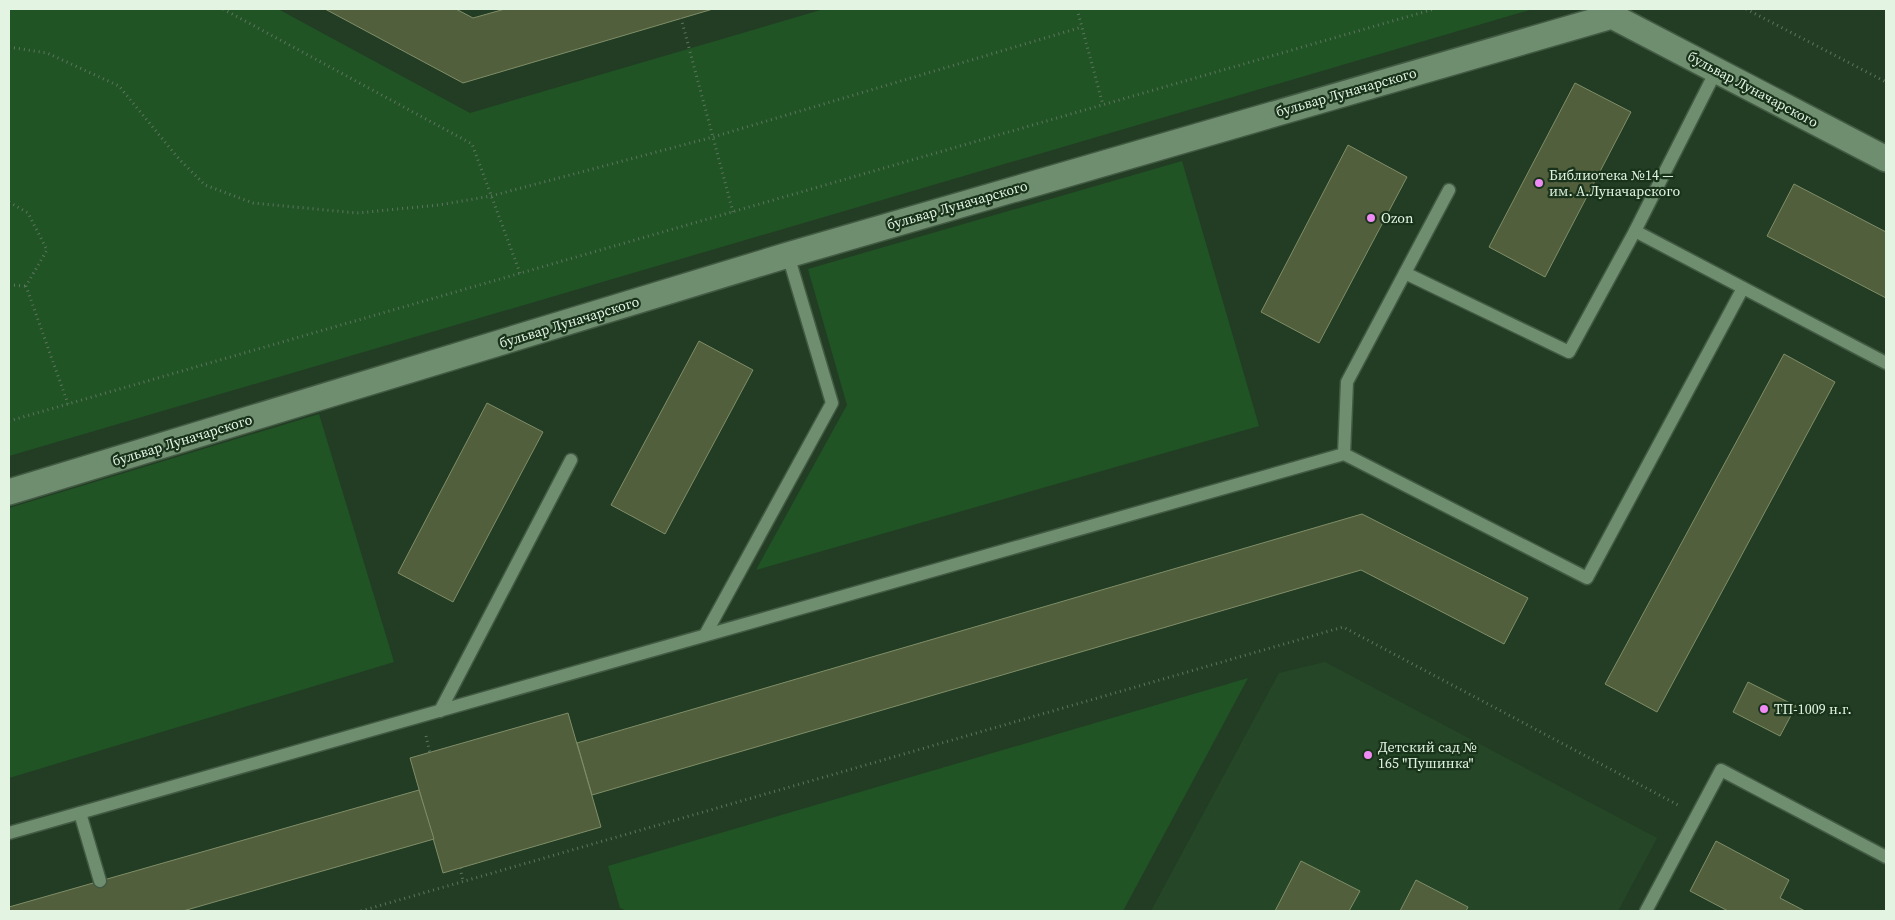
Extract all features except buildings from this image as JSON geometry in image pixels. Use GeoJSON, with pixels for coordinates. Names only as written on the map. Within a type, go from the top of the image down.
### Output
{"type":"FeatureCollection","features":[{"type":"Feature","properties":{"kind":"street","name":"бульвар Луначарского"},"geometry":{"type":"LineString","coordinates":[[9,492],[788,255],[1612,12],[1886,159]]}},
{"type":"Feature","properties":{"kind":"lane"},"geometry":{"type":"LineString","coordinates":[[1405,273],[1569,352],[1635,231],[1717,69]]}},
{"type":"Feature","properties":{"kind":"lane"},"geometry":{"type":"LineString","coordinates":[[1344,454],[1347,382],[1449,190]]}},
{"type":"Feature","properties":{"kind":"lane"},"geometry":{"type":"LineString","coordinates":[[1635,231],[1886,363]]}},
{"type":"Feature","properties":{"kind":"lane"},"geometry":{"type":"LineString","coordinates":[[705,635],[832,403],[788,255]]}},
{"type":"Feature","properties":{"kind":"lane"},"geometry":{"type":"LineString","coordinates":[[9,833],[1344,454],[1587,578],[1743,288]]}},
{"type":"Feature","properties":{"kind":"lane"},"geometry":{"type":"LineString","coordinates":[[440,711],[571,460]]}},
{"type":"Feature","properties":{"kind":"lane"},"geometry":{"type":"LineString","coordinates":[[1646,911],[1721,770],[1886,857]]}},
{"type":"Feature","properties":{"kind":"lane"},"geometry":{"type":"LineString","coordinates":[[80,813],[100,881]]}},
{"type":"Feature","properties":{"kind":"path"},"geometry":{"type":"LineString","coordinates":[[223,9],[472,144],[520,274]]}},
{"type":"Feature","properties":{"kind":"path"},"geometry":{"type":"LineString","coordinates":[[1077,9],[1103,105]]}},
{"type":"Feature","properties":{"kind":"path"},"geometry":{"type":"LineString","coordinates":[[9,421],[1434,9]]}},
{"type":"Feature","properties":{"kind":"path"},"geometry":{"type":"LineString","coordinates":[[1746,9],[1886,82]]}},
{"type":"Feature","properties":{"kind":"path"},"geometry":{"type":"LineString","coordinates":[[681,18],[734,212]]}},
{"type":"Feature","properties":{"kind":"path"},"geometry":{"type":"LineString","coordinates":[[9,47],[48,53],[118,86],[179,159],[205,184],[253,204],[357,212],[439,205],[491,196],[713,137],[1082,27]]}},
{"type":"Feature","properties":{"kind":"path"},"geometry":{"type":"LineString","coordinates":[[9,202],[28,213],[47,250],[26,286],[68,404]]}},
{"type":"Feature","properties":{"kind":"path"},"geometry":{"type":"LineString","coordinates":[[9,285],[26,286]]}},
{"type":"Feature","properties":{"kind":"path"},"geometry":{"type":"LineString","coordinates":[[361,911],[1343,627],[1697,816]]}},
{"type":"Feature","properties":{"kind":"path"},"geometry":{"type":"LineString","coordinates":[[460,868],[463,881]]}},
{"type":"Feature","properties":{"kind":"shaded area"},"geometry":{"type":"Polygon","coordinates":[[[9,9],[278,9],[470,113],[824,9],[1533,9],[9,456],[9,9]]]}},
{"type":"Feature","properties":{"kind":"shaded area"},"geometry":{"type":"Polygon","coordinates":[[[1182,161],[1259,426],[756,570],[847,405],[808,269],[1182,161]]]}},
{"type":"Feature","properties":{"kind":"shaded area"},"geometry":{"type":"Polygon","coordinates":[[[319,414],[394,662],[9,778],[9,508],[319,414]]]}},
{"type":"Feature","properties":{"kind":"shaded area","name":"Детский сад № 165 \"Пушинка\""},"geometry":{"type":"Polygon","coordinates":[[[1325,662],[1657,838],[1618,911],[1151,911],[1279,673],[1325,662]]]}},
{"type":"Feature","properties":{"kind":"shaded area"},"geometry":{"type":"Polygon","coordinates":[[[1248,678],[1123,911],[627,911],[620,908],[608,866],[1248,678]]]}},
{"type":"Feature","properties":{"kind":"place","name":"Библиотека №14 — им. А.Луначарского"},"geometry":{"type":"Point","coordinates":[1539,183]}},
{"type":"Feature","properties":{"kind":"place","name":"Ozon"},"geometry":{"type":"Point","coordinates":[1371,218]}},
{"type":"Feature","properties":{"kind":"place","name":"ТП-1009 н.г."},"geometry":{"type":"Point","coordinates":[1764,709]}},
{"type":"Feature","properties":{"kind":"place","name":"Детский сад № 165 \"Пушинка\""},"geometry":{"type":"Point","coordinates":[1368,755]}}]}
